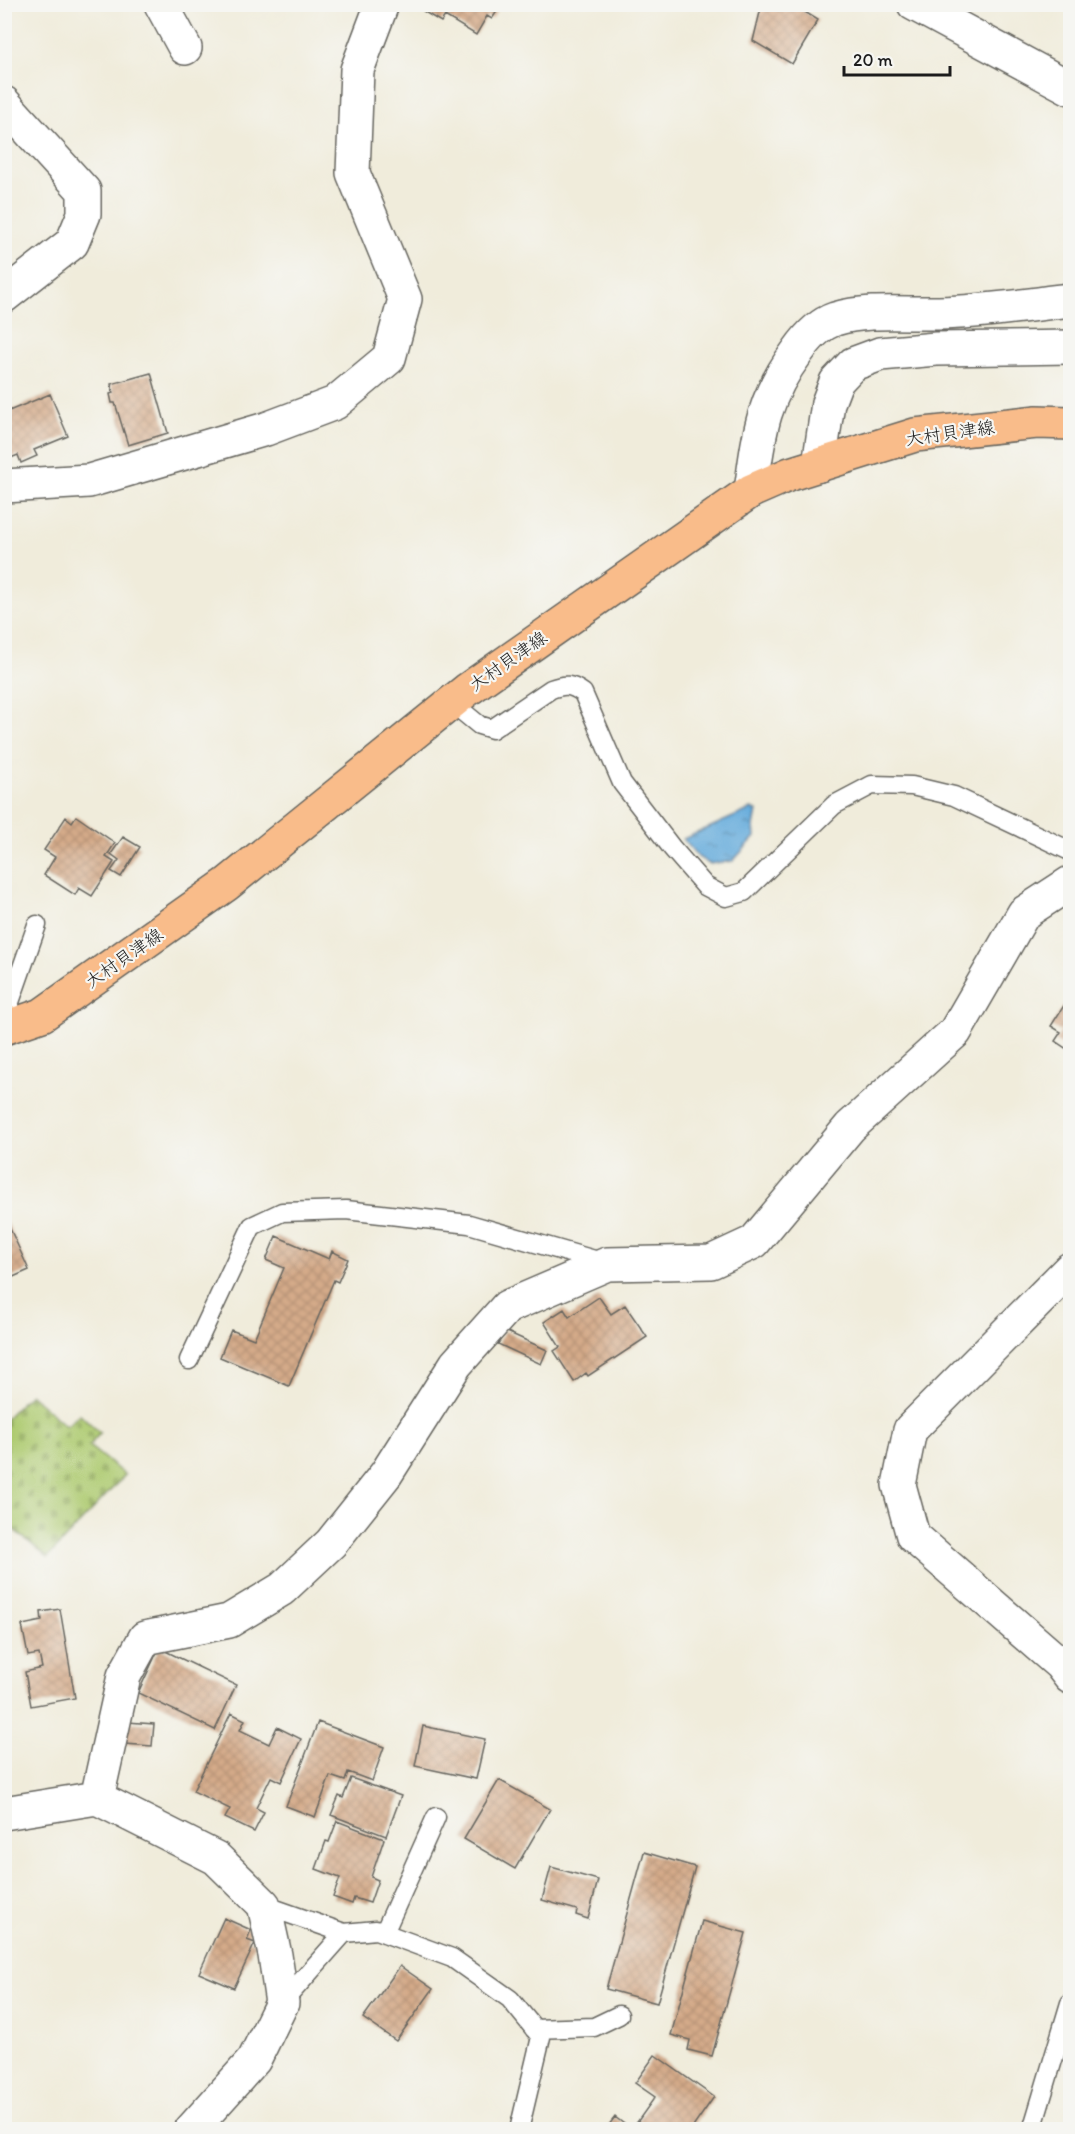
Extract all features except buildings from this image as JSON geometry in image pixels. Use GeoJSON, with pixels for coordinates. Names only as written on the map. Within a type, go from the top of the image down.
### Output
{"type":"FeatureCollection","features":[{"type":"Feature","properties":{"kind":"main road","name":"大村貝津線"},"geometry":{"type":"LineString","coordinates":[[4,1028],[42,1015],[227,884],[452,702],[751,491],[790,474],[915,435],[1037,422],[1071,423]]}},
{"type":"Feature","properties":{"kind":"street"},"geometry":{"type":"LineString","coordinates":[[161,4],[185,48]]}},
{"type":"Feature","properties":{"kind":"street"},"geometry":{"type":"LineString","coordinates":[[4,486],[89,481],[266,429],[335,403],[388,358],[405,299],[353,173],[357,70],[382,4]]}},
{"type":"Feature","properties":{"kind":"street"},"geometry":{"type":"LineString","coordinates":[[914,4],[1071,88]]}},
{"type":"Feature","properties":{"kind":"street"},"geometry":{"type":"LineString","coordinates":[[4,103],[84,191],[84,214],[72,243],[4,296]]}},
{"type":"Feature","properties":{"kind":"street"},"geometry":{"type":"LineString","coordinates":[[751,491],[759,430],[771,392],[809,336],[833,319],[864,314],[943,313],[1071,300]]}},
{"type":"Feature","properties":{"kind":"street"},"geometry":{"type":"LineString","coordinates":[[819,465],[828,403],[836,382],[853,364],[880,354],[925,350],[1071,347]]}},
{"type":"Feature","properties":{"kind":"street"},"geometry":{"type":"LineString","coordinates":[[97,1798],[124,1676],[145,1638],[229,1621],[282,1588],[331,1543],[386,1474],[456,1365],[507,1307],[607,1264],[711,1262],[754,1242],[850,1127],[955,1032],[1024,913],[1071,883]]}},
{"type":"Feature","properties":{"kind":"street"},"geometry":{"type":"LineString","coordinates":[[1071,1269],[910,1430],[899,1485],[913,1536],[1060,1664],[1071,1677]]}},
{"type":"Feature","properties":{"kind":"street"},"geometry":{"type":"LineString","coordinates":[[4,1813],[97,1798],[216,1858],[264,1905],[282,2003],[254,2060],[191,2130]]}},
{"type":"Feature","properties":{"kind":"lane"},"geometry":{"type":"LineString","coordinates":[[452,702],[479,725],[492,729],[551,688],[572,685],[583,693],[622,783],[672,848],[705,886],[726,897],[744,892],[834,805],[872,785],[912,786],[954,796],[1071,851]]}},
{"type":"Feature","properties":{"kind":"lane"},"geometry":{"type":"LineString","coordinates":[[4,1019],[37,925]]}},
{"type":"Feature","properties":{"kind":"lane"},"geometry":{"type":"LineString","coordinates":[[189,1360],[252,1226],[282,1212],[346,1210],[469,1224],[607,1264]]}},
{"type":"Feature","properties":{"kind":"lane"},"geometry":{"type":"LineString","coordinates":[[384,1933],[436,1817]]}},
{"type":"Feature","properties":{"kind":"lane"},"geometry":{"type":"LineString","coordinates":[[264,1905],[344,1933],[376,1930],[453,1958],[510,1999],[541,2037],[519,2130]]}},
{"type":"Feature","properties":{"kind":"lane"},"geometry":{"type":"LineString","coordinates":[[282,2003],[344,1933]]}},
{"type":"Feature","properties":{"kind":"lane"},"geometry":{"type":"LineString","coordinates":[[1032,2130],[1071,2003]]}},
{"type":"Feature","properties":{"kind":"lane"},"geometry":{"type":"LineString","coordinates":[[534,2029],[594,2027],[619,2015]]}},
{"type":"Feature","properties":{"kind":"green space"},"geometry":{"type":"Polygon","coordinates":[[[30,1394],[66,1426],[80,1414],[100,1433],[89,1446],[125,1475],[48,1557],[5,1523],[5,1419],[30,1394]]]}},
{"type":"Feature","properties":{"kind":"water"},"geometry":{"type":"Polygon","coordinates":[[[751,809],[757,811],[755,837],[733,861],[709,864],[698,857],[683,839],[751,809]]]}}]}
